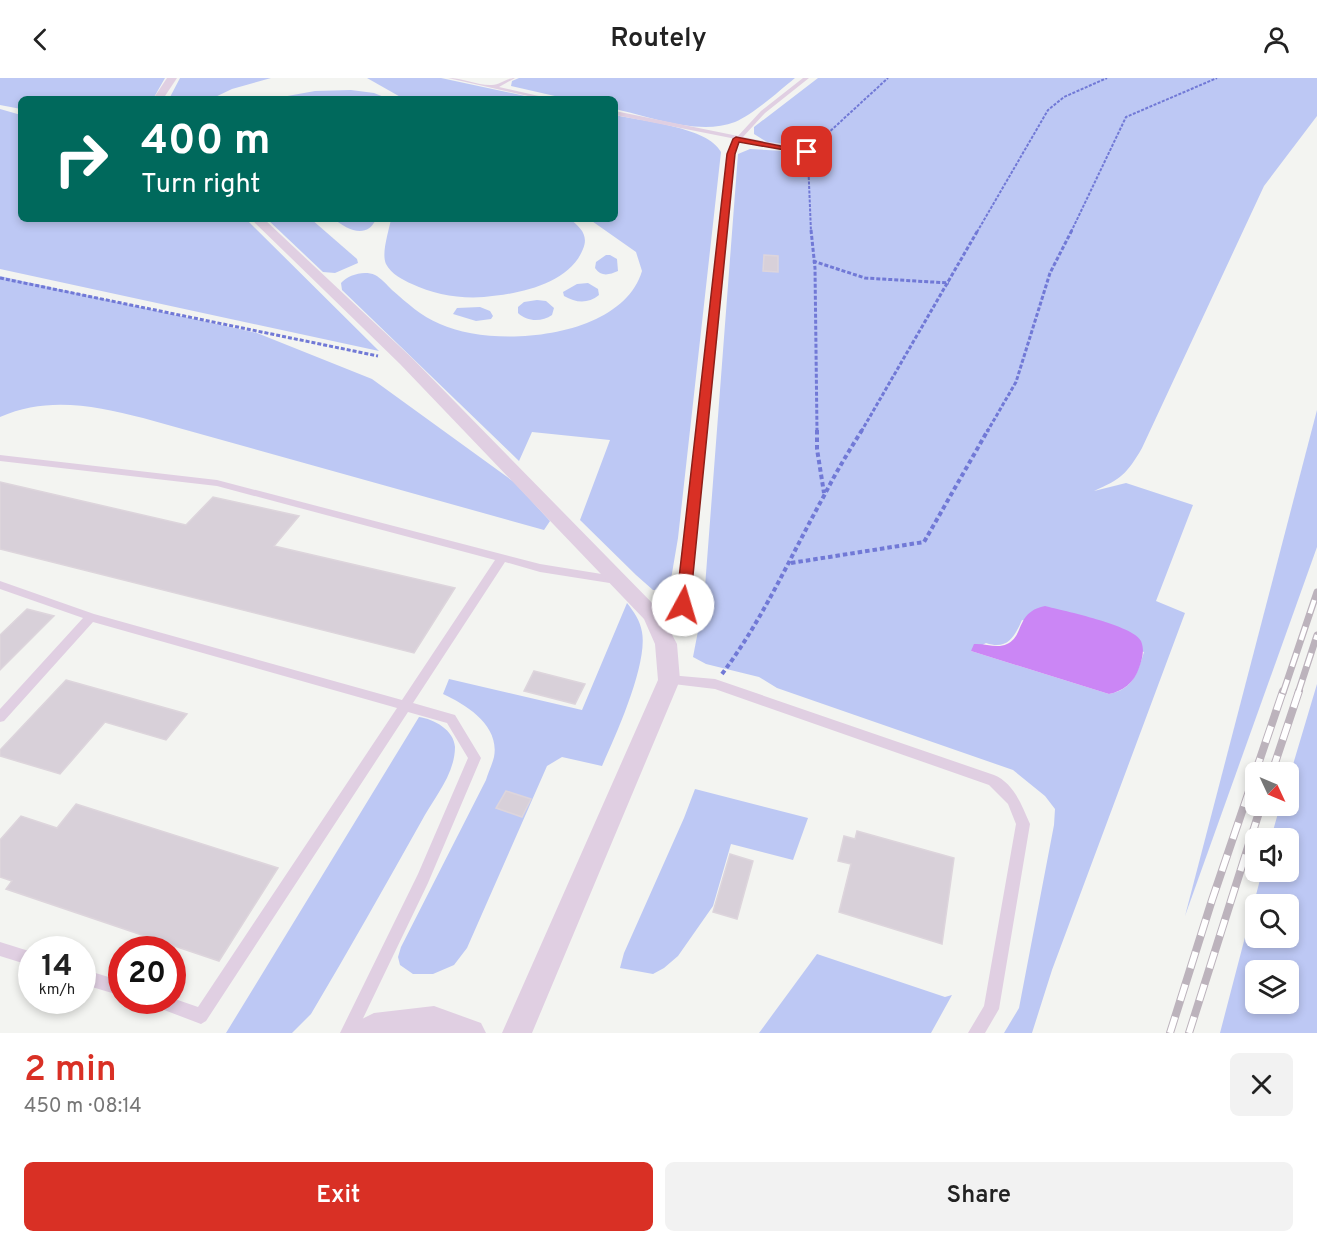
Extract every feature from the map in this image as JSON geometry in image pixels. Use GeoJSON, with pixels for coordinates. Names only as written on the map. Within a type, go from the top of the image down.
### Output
{"type":"FeatureCollection","features":[{"type":"Feature","properties":{"kind":"street"},"geometry":{"type":"LineString","coordinates":[[159,96],[172,78]]}},
{"type":"Feature","properties":{"kind":"street"},"geometry":{"type":"LineString","coordinates":[[260,222],[406,361],[652,615],[666,644],[669,680],[517,1033]]}},
{"type":"Feature","properties":{"kind":"street"},"geometry":{"type":"LineString","coordinates":[[364,1032],[434,1020],[471,1033]]}},
{"type":"Feature","properties":{"kind":"lane"},"geometry":{"type":"LineString","coordinates":[[451,78],[535,96]]}},
{"type":"Feature","properties":{"kind":"lane"},"geometry":{"type":"LineString","coordinates":[[494,87],[512,78]]}},
{"type":"Feature","properties":{"kind":"lane"},"geometry":{"type":"LineString","coordinates":[[652,615],[683,605],[731,154],[736,139],[750,124],[806,78]]}},
{"type":"Feature","properties":{"kind":"lane"},"geometry":{"type":"LineString","coordinates":[[618,114],[807,152]]}},
{"type":"Feature","properties":{"kind":"lane"},"geometry":{"type":"LineString","coordinates":[[0,458],[217,483],[540,568],[618,580]]}},
{"type":"Feature","properties":{"kind":"lane"},"geometry":{"type":"LineString","coordinates":[[186,1011],[201,1016],[502,558]]}},
{"type":"Feature","properties":{"kind":"lane"},"geometry":{"type":"LineString","coordinates":[[0,585],[91,617],[451,718],[475,758],[423,878],[364,1032]]}},
{"type":"Feature","properties":{"kind":"lane"},"geometry":{"type":"LineString","coordinates":[[0,717],[91,617]]}},
{"type":"Feature","properties":{"kind":"lane"},"geometry":{"type":"LineString","coordinates":[[669,680],[715,684],[994,781],[1013,800],[1023,824],[991,1009],[976,1033]]}},
{"type":"Feature","properties":{"kind":"lane"},"geometry":{"type":"LineString","coordinates":[[0,949],[18,955]]}},
{"type":"Feature","properties":{"kind":"path"},"geometry":{"type":"LineString","coordinates":[[825,494],[817,449],[813,261],[807,152],[888,78]]}},
{"type":"Feature","properties":{"kind":"path"},"geometry":{"type":"LineString","coordinates":[[715,684],[740,650],[790,564],[825,494],[1048,110],[1064,97],[1107,78]]}},
{"type":"Feature","properties":{"kind":"path"},"geometry":{"type":"LineString","coordinates":[[790,564],[924,542],[1016,382],[1050,273],[1096,184],[1126,117],[1217,78]]}},
{"type":"Feature","properties":{"kind":"path"},"geometry":{"type":"LineString","coordinates":[[813,261],[865,278],[949,283]]}},
{"type":"Feature","properties":{"kind":"path"},"geometry":{"type":"LineString","coordinates":[[0,278],[406,361]]}},
{"type":"Feature","properties":{"kind":"shaded area"},"geometry":{"type":"Polygon","coordinates":[[[0,78],[165,78],[155,96],[18,96],[18,108],[0,105],[0,78]]]}},
{"type":"Feature","properties":{"kind":"shaded area"},"geometry":{"type":"Polygon","coordinates":[[[180,78],[271,78],[232,89],[217,96],[171,96],[180,78]]]}},
{"type":"Feature","properties":{"kind":"shaded area"},"geometry":{"type":"Polygon","coordinates":[[[367,78],[441,78],[525,96],[399,96],[367,78]]]}},
{"type":"Feature","properties":{"kind":"shaded area"},"geometry":{"type":"Polygon","coordinates":[[[519,78],[795,78],[750,114],[735,122],[706,127],[675,124],[618,110],[618,96],[555,96],[511,86],[512,81],[519,78]]]}},
{"type":"Feature","properties":{"kind":"shaded area"},"geometry":{"type":"Polygon","coordinates":[[[818,78],[1317,78],[1317,116],[1264,186],[1142,448],[1122,475],[1094,491],[1126,483],[1193,505],[1156,601],[1185,613],[1052,970],[1032,1033],[1004,1033],[1019,1008],[1054,825],[1055,809],[1045,796],[1013,770],[777,688],[759,677],[706,664],[693,657],[704,600],[738,154],[750,149],[784,151],[793,145],[767,142],[754,134],[754,127],[818,78]],[[1022,620],[1013,637],[1005,644],[986,643],[971,651],[1109,694],[1129,684],[1136,674],[1144,652],[1022,620]]]}},
{"type":"Feature","properties":{"kind":"shaded area"},"geometry":{"type":"Polygon","coordinates":[[[351,90],[382,96],[288,96],[315,91],[351,90]]]}},
{"type":"Feature","properties":{"kind":"shaded area"},"geometry":{"type":"Polygon","coordinates":[[[0,109],[18,114],[18,222],[249,222],[379,351],[0,269],[0,109]]]}},
{"type":"Feature","properties":{"kind":"shaded area"},"geometry":{"type":"Polygon","coordinates":[[[618,116],[689,131],[714,143],[721,152],[678,538],[670,585],[663,590],[653,590],[580,520],[610,440],[532,432],[519,461],[342,290],[341,283],[356,274],[375,275],[420,313],[440,324],[463,332],[492,336],[522,336],[554,332],[584,324],[610,311],[630,294],[642,271],[636,252],[593,222],[618,222],[618,116]]]}},
{"type":"Feature","properties":{"kind":"shaded area"},"geometry":{"type":"Polygon","coordinates":[[[270,222],[314,222],[357,259],[358,263],[335,273],[323,272],[270,222]]]}},
{"type":"Feature","properties":{"kind":"shaded area"},"geometry":{"type":"Polygon","coordinates":[[[338,222],[374,222],[362,231],[338,222]]]}},
{"type":"Feature","properties":{"kind":"shaded area"},"geometry":{"type":"Polygon","coordinates":[[[390,222],[574,222],[584,235],[585,244],[576,261],[554,279],[526,290],[497,296],[475,297],[437,293],[401,279],[386,264],[384,254],[390,222]]]}},
{"type":"Feature","properties":{"kind":"shaded area"},"geometry":{"type":"Polygon","coordinates":[[[606,255],[617,259],[618,271],[605,274],[595,268],[596,262],[606,255]]]}},
{"type":"Feature","properties":{"kind":"shaded area"},"geometry":{"type":"Polygon","coordinates":[[[0,276],[257,333],[372,379],[514,482],[550,521],[544,530],[143,418],[107,410],[54,405],[18,411],[0,417],[0,276]]]}},
{"type":"Feature","properties":{"kind":"shaded area"},"geometry":{"type":"Polygon","coordinates":[[[588,283],[598,289],[599,295],[595,298],[582,301],[564,296],[563,292],[577,284],[588,283]]]}},
{"type":"Feature","properties":{"kind":"shaded area"},"geometry":{"type":"Polygon","coordinates":[[[546,301],[554,308],[552,315],[535,320],[518,313],[518,307],[524,302],[546,301]]]}},
{"type":"Feature","properties":{"kind":"shaded area"},"geometry":{"type":"Polygon","coordinates":[[[480,307],[490,311],[493,316],[491,319],[476,321],[453,314],[457,308],[480,307]]]}},
{"type":"Feature","properties":{"kind":"shaded area"},"geometry":{"type":"Polygon","coordinates":[[[1317,410],[1317,547],[1185,916],[1317,410]]]}},
{"type":"Feature","properties":{"kind":"shaded area"},"geometry":{"type":"Polygon","coordinates":[[[627,603],[641,628],[643,646],[630,699],[602,766],[562,757],[547,766],[467,948],[454,965],[433,974],[413,974],[400,965],[398,957],[401,947],[486,780],[494,757],[495,746],[487,726],[462,704],[443,694],[449,679],[582,710],[627,603]]]}},
{"type":"Feature","properties":{"kind":"shaded area"},"geometry":{"type":"Polygon","coordinates":[[[1045,606],[1097,619],[1135,635],[1141,641],[1143,655],[1137,673],[1131,682],[1119,691],[1109,694],[971,651],[974,644],[999,646],[1007,644],[1016,636],[1029,613],[1045,606]]]}},
{"type":"Feature","properties":{"kind":"shaded area"},"geometry":{"type":"Polygon","coordinates":[[[1317,684],[1317,1033],[1220,1033],[1245,937],[1245,948],[1299,948],[1299,894],[1256,894],[1259,882],[1299,882],[1299,828],[1274,828],[1277,816],[1299,816],[1299,762],[1294,762],[1317,684]]]}},
{"type":"Feature","properties":{"kind":"shaded area"},"geometry":{"type":"Polygon","coordinates":[[[419,717],[437,723],[451,735],[455,747],[451,767],[311,1014],[292,1033],[226,1033],[419,717]]]}},
{"type":"Feature","properties":{"kind":"shaded area"},"geometry":{"type":"Polygon","coordinates":[[[695,789],[808,818],[793,860],[731,844],[713,906],[678,956],[653,974],[620,968],[624,953],[695,789]]]}},
{"type":"Feature","properties":{"kind":"shaded area"},"geometry":{"type":"Polygon","coordinates":[[[817,954],[945,997],[952,995],[931,1033],[759,1033],[817,954]]]}},
{"type":"Feature","properties":{"kind":"building"},"geometry":{"type":"Polygon","coordinates":[[[764,255],[778,256],[778,272],[763,271],[764,255]]]}},
{"type":"Feature","properties":{"kind":"building"},"geometry":{"type":"Polygon","coordinates":[[[0,482],[186,525],[213,497],[299,516],[274,546],[455,588],[414,653],[0,549],[0,482]]]}},
{"type":"Feature","properties":{"kind":"building"},"geometry":{"type":"Polygon","coordinates":[[[27,609],[54,616],[0,670],[0,635],[27,609]]]}},
{"type":"Feature","properties":{"kind":"building"},"geometry":{"type":"Polygon","coordinates":[[[534,671],[585,684],[575,704],[524,691],[534,671]]]}},
{"type":"Feature","properties":{"kind":"building"},"geometry":{"type":"Polygon","coordinates":[[[66,680],[187,714],[166,740],[105,722],[60,774],[0,756],[0,750],[66,680]]]}},
{"type":"Feature","properties":{"kind":"building"},"geometry":{"type":"Polygon","coordinates":[[[506,791],[531,799],[522,817],[496,808],[506,791]]]}},
{"type":"Feature","properties":{"kind":"building"},"geometry":{"type":"Polygon","coordinates":[[[76,804],[278,868],[219,961],[186,950],[186,936],[145,936],[6,889],[12,881],[0,877],[0,840],[21,816],[57,828],[76,804]]]}},
{"type":"Feature","properties":{"kind":"building"},"geometry":{"type":"Polygon","coordinates":[[[857,831],[954,858],[942,944],[839,912],[851,864],[838,861],[844,836],[855,839],[857,831]]]}},
{"type":"Feature","properties":{"kind":"building"},"geometry":{"type":"Polygon","coordinates":[[[730,854],[753,861],[737,919],[713,912],[730,854]]]}},
{"type":"Feature","properties":{"kind":"railway"},"geometry":{"type":"LineString","coordinates":[[1283,693],[1317,592]]}},
{"type":"Feature","properties":{"kind":"railway"},"geometry":{"type":"LineString","coordinates":[[1298,693],[1317,635]]}},
{"type":"Feature","properties":{"kind":"railway"},"geometry":{"type":"LineString","coordinates":[[1170,1033],[1212,900],[1283,691]]}},
{"type":"Feature","properties":{"kind":"railway"},"geometry":{"type":"LineString","coordinates":[[1275,762],[1299,691]]}},
{"type":"Feature","properties":{"kind":"railway"},"geometry":{"type":"LineString","coordinates":[[1189,1033],[1258,816]]}},
{"type":"Feature","properties":{"kind":"route"},"geometry":{"type":"LineString","coordinates":[[683,605],[731,154],[736,139],[807,152]]}}]}
